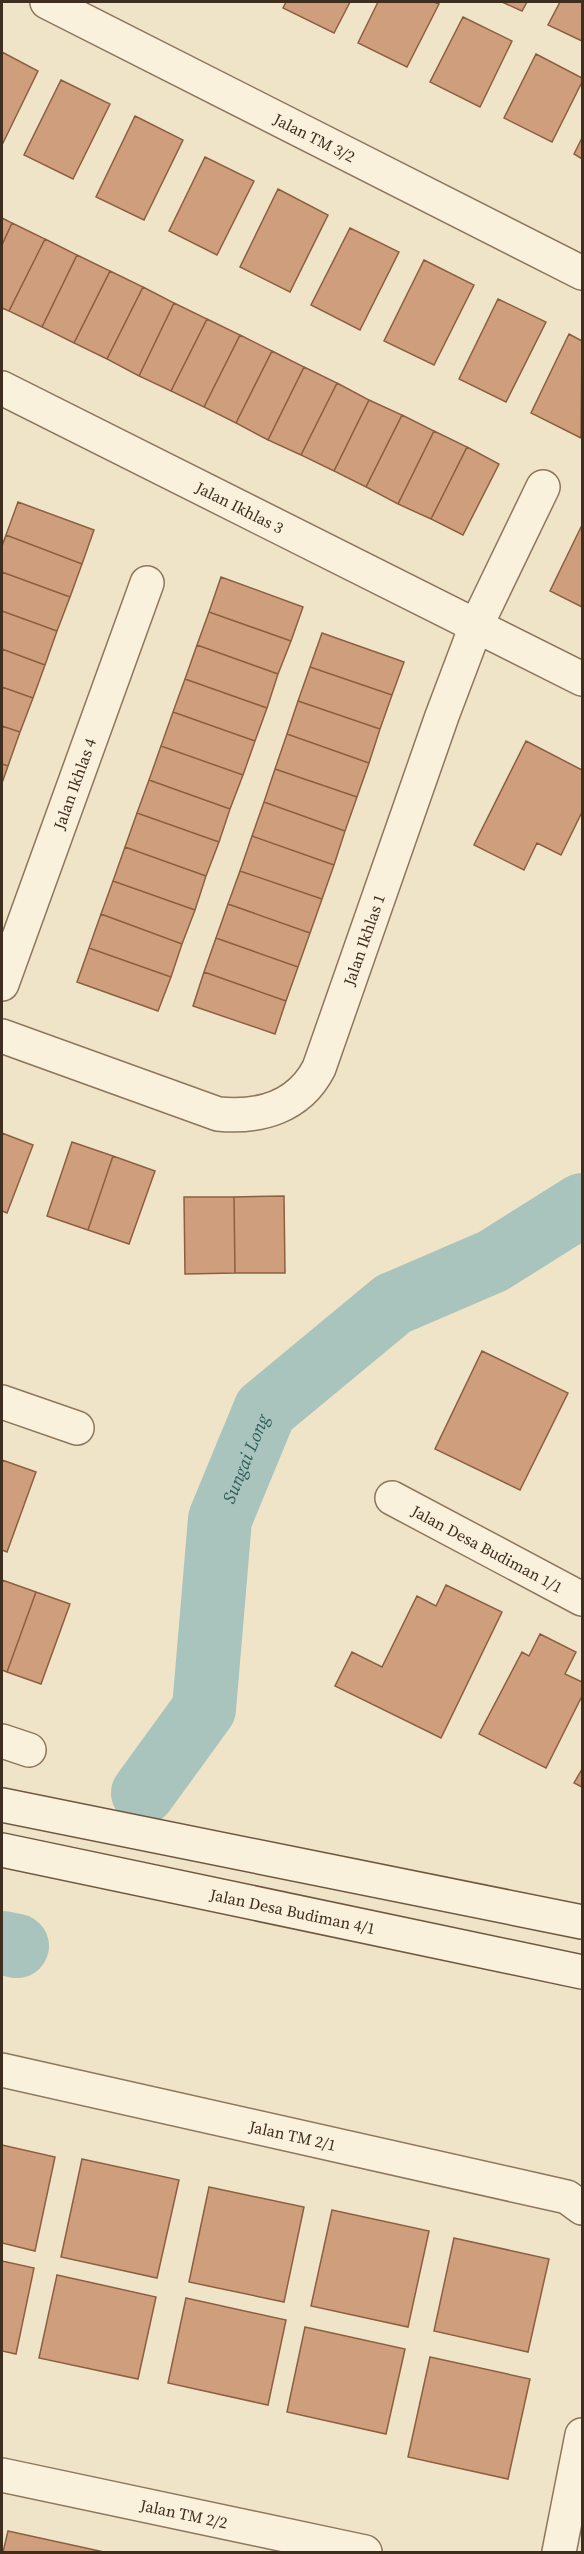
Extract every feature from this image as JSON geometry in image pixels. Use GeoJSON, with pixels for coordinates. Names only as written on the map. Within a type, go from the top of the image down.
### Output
{"type":"FeatureCollection","features":[{"type":"Feature","properties":{"kind":"street","name":"Jalan TM 3/2"},"geometry":{"type":"LineString","coordinates":[[47,2],[582,273]]}},
{"type":"Feature","properties":{"kind":"street","name":"Jalan Ikhlas 3"},"geometry":{"type":"LineString","coordinates":[[2,388],[582,679]]}},
{"type":"Feature","properties":{"kind":"street","name":"Jalan Ikhlas 1"},"geometry":{"type":"LineString","coordinates":[[2,1036],[218,1114],[233,1116],[273,1110],[290,1101],[313,1081],[320,1068],[438,727],[476,626],[543,487]]}},
{"type":"Feature","properties":{"kind":"street","name":"Jalan Ikhlas 4"},"geometry":{"type":"LineString","coordinates":[[2,984],[147,583]]}},
{"type":"Feature","properties":{"kind":"street"},"geometry":{"type":"LineString","coordinates":[[2,1402],[77,1428]]}},
{"type":"Feature","properties":{"kind":"street","name":"Jalan Desa Budiman 1/1"},"geometry":{"type":"LineString","coordinates":[[392,1498],[582,1599]]}},
{"type":"Feature","properties":{"kind":"street"},"geometry":{"type":"LineString","coordinates":[[2,1805],[582,1922]]}},
{"type":"Feature","properties":{"kind":"street","name":"Jalan Desa Budiman 4/1"},"geometry":{"type":"LineString","coordinates":[[2,1850],[582,1972]]}},
{"type":"Feature","properties":{"kind":"street","name":"Jalan TM 2/1"},"geometry":{"type":"LineString","coordinates":[[2,2070],[567,2197],[582,2208]]}},
{"type":"Feature","properties":{"kind":"street"},"geometry":{"type":"LineString","coordinates":[[559,2553],[582,2435]]}},
{"type":"Feature","properties":{"kind":"street","name":"Jalan TM 2/2"},"geometry":{"type":"LineString","coordinates":[[2,2475],[365,2553]]}},
{"type":"Feature","properties":{"kind":"building"},"geometry":{"type":"Polygon","coordinates":[[[286,2],[350,2],[334,33],[283,8],[286,2]]]}},
{"type":"Feature","properties":{"kind":"building"},"geometry":{"type":"Polygon","coordinates":[[[378,2],[434,2],[439,4],[407,67],[358,43],[378,2]]]}},
{"type":"Feature","properties":{"kind":"building"},"geometry":{"type":"Polygon","coordinates":[[[502,2],[527,2],[522,11],[502,2]]]}},
{"type":"Feature","properties":{"kind":"building"},"geometry":{"type":"Polygon","coordinates":[[[560,2],[582,2],[582,41],[548,25],[560,2]]]}},
{"type":"Feature","properties":{"kind":"building"},"geometry":{"type":"Polygon","coordinates":[[[463,17],[512,41],[480,107],[430,82],[463,17]]]}},
{"type":"Feature","properties":{"kind":"building"},"geometry":{"type":"Polygon","coordinates":[[[2,52],[38,71],[2,145],[2,52]]]}},
{"type":"Feature","properties":{"kind":"building"},"geometry":{"type":"Polygon","coordinates":[[[536,54],[582,78],[552,142],[504,118],[536,54]]]}},
{"type":"Feature","properties":{"kind":"building"},"geometry":{"type":"Polygon","coordinates":[[[61,80],[110,104],[73,179],[24,155],[61,80]]]}},
{"type":"Feature","properties":{"kind":"building"},"geometry":{"type":"Polygon","coordinates":[[[135,116],[183,140],[144,220],[96,197],[135,116]]]}},
{"type":"Feature","properties":{"kind":"building"},"geometry":{"type":"Polygon","coordinates":[[[582,138],[582,159],[574,154],[582,138]]]}},
{"type":"Feature","properties":{"kind":"building"},"geometry":{"type":"Polygon","coordinates":[[[205,157],[254,181],[217,255],[169,231],[205,157]]]}},
{"type":"Feature","properties":{"kind":"building"},"geometry":{"type":"Polygon","coordinates":[[[278,189],[328,215],[290,292],[240,267],[278,189]]]}},
{"type":"Feature","properties":{"kind":"building"},"geometry":{"type":"Polygon","coordinates":[[[2,218],[12,223],[2,245],[2,218]]]}},
{"type":"Feature","properties":{"kind":"building"},"geometry":{"type":"Polygon","coordinates":[[[12,223],[45,239],[9,311],[2,308],[2,245],[12,223]]]}},
{"type":"Feature","properties":{"kind":"building"},"geometry":{"type":"Polygon","coordinates":[[[350,228],[399,252],[360,330],[311,305],[350,228]]]}},
{"type":"Feature","properties":{"kind":"building"},"geometry":{"type":"Polygon","coordinates":[[[45,239],[77,255],[42,327],[9,311],[45,239]]]}},
{"type":"Feature","properties":{"kind":"building"},"geometry":{"type":"Polygon","coordinates":[[[77,255],[110,271],[74,343],[42,327],[77,255]]]}},
{"type":"Feature","properties":{"kind":"building"},"geometry":{"type":"Polygon","coordinates":[[[424,260],[474,285],[434,365],[384,341],[424,260]]]}},
{"type":"Feature","properties":{"kind":"building"},"geometry":{"type":"Polygon","coordinates":[[[110,271],[143,287],[107,359],[74,343],[110,271]]]}},
{"type":"Feature","properties":{"kind":"building"},"geometry":{"type":"Polygon","coordinates":[[[143,287],[174,303],[139,376],[107,359],[143,287]]]}},
{"type":"Feature","properties":{"kind":"building"},"geometry":{"type":"Polygon","coordinates":[[[498,299],[546,322],[506,402],[459,379],[498,299]]]}},
{"type":"Feature","properties":{"kind":"building"},"geometry":{"type":"Polygon","coordinates":[[[174,303],[207,319],[171,391],[139,376],[174,303]]]}},
{"type":"Feature","properties":{"kind":"building"},"geometry":{"type":"Polygon","coordinates":[[[207,319],[240,335],[204,407],[171,391],[207,319]]]}},
{"type":"Feature","properties":{"kind":"building"},"geometry":{"type":"Polygon","coordinates":[[[569,334],[582,341],[581,438],[531,413],[569,334]]]}},
{"type":"Feature","properties":{"kind":"building"},"geometry":{"type":"Polygon","coordinates":[[[240,335],[272,351],[236,423],[204,407],[240,335]]]}},
{"type":"Feature","properties":{"kind":"building"},"geometry":{"type":"Polygon","coordinates":[[[272,351],[304,367],[268,440],[236,423],[272,351]]]}},
{"type":"Feature","properties":{"kind":"building"},"geometry":{"type":"Polygon","coordinates":[[[304,367],[337,383],[301,455],[268,440],[304,367]]]}},
{"type":"Feature","properties":{"kind":"building"},"geometry":{"type":"Polygon","coordinates":[[[337,383],[369,400],[334,471],[301,455],[337,383]]]}},
{"type":"Feature","properties":{"kind":"building"},"geometry":{"type":"Polygon","coordinates":[[[369,400],[402,415],[366,487],[334,471],[369,400]]]}},
{"type":"Feature","properties":{"kind":"building"},"geometry":{"type":"Polygon","coordinates":[[[402,415],[434,431],[398,504],[366,487],[402,415]]]}},
{"type":"Feature","properties":{"kind":"building"},"geometry":{"type":"Polygon","coordinates":[[[434,431],[467,447],[431,519],[398,504],[434,431]]]}},
{"type":"Feature","properties":{"kind":"building"},"geometry":{"type":"Polygon","coordinates":[[[467,447],[499,464],[463,535],[431,519],[467,447]]]}},
{"type":"Feature","properties":{"kind":"building"},"geometry":{"type":"Polygon","coordinates":[[[18,502],[94,530],[82,564],[6,535],[18,502]]]}},
{"type":"Feature","properties":{"kind":"building"},"geometry":{"type":"Polygon","coordinates":[[[582,525],[582,607],[550,591],[582,525]]]}},
{"type":"Feature","properties":{"kind":"building"},"geometry":{"type":"Polygon","coordinates":[[[6,535],[82,564],[70,597],[2,572],[2,546],[6,535]]]}},
{"type":"Feature","properties":{"kind":"building"},"geometry":{"type":"Polygon","coordinates":[[[2,572],[70,597],[57,631],[2,611],[2,572]]]}},
{"type":"Feature","properties":{"kind":"building"},"geometry":{"type":"Polygon","coordinates":[[[221,577],[303,607],[291,641],[209,612],[221,577]]]}},
{"type":"Feature","properties":{"kind":"building"},"geometry":{"type":"Polygon","coordinates":[[[2,611],[57,631],[45,665],[2,649],[2,611]]]}},
{"type":"Feature","properties":{"kind":"building"},"geometry":{"type":"Polygon","coordinates":[[[209,612],[291,641],[278,674],[197,645],[209,612]]]}},
{"type":"Feature","properties":{"kind":"building"},"geometry":{"type":"Polygon","coordinates":[[[322,633],[404,662],[392,695],[310,667],[322,633]]]}},
{"type":"Feature","properties":{"kind":"building"},"geometry":{"type":"Polygon","coordinates":[[[197,645],[278,674],[267,708],[185,679],[197,645]]]}},
{"type":"Feature","properties":{"kind":"building"},"geometry":{"type":"Polygon","coordinates":[[[2,649],[45,665],[33,698],[2,687],[2,649]]]}},
{"type":"Feature","properties":{"kind":"building"},"geometry":{"type":"Polygon","coordinates":[[[310,667],[392,695],[380,729],[298,701],[310,667]]]}},
{"type":"Feature","properties":{"kind":"building"},"geometry":{"type":"Polygon","coordinates":[[[185,679],[267,708],[255,741],[173,712],[185,679]]]}},
{"type":"Feature","properties":{"kind":"building"},"geometry":{"type":"Polygon","coordinates":[[[2,687],[33,698],[20,732],[2,726],[2,687]]]}},
{"type":"Feature","properties":{"kind":"building"},"geometry":{"type":"Polygon","coordinates":[[[298,701],[380,729],[369,763],[287,734],[298,701]]]}},
{"type":"Feature","properties":{"kind":"building"},"geometry":{"type":"Polygon","coordinates":[[[173,712],[255,741],[243,775],[161,746],[173,712]]]}},
{"type":"Feature","properties":{"kind":"building"},"geometry":{"type":"Polygon","coordinates":[[[2,726],[20,732],[8,766],[2,764],[2,726]]]}},
{"type":"Feature","properties":{"kind":"building"},"geometry":{"type":"Polygon","coordinates":[[[287,734],[369,763],[357,797],[275,769],[287,734]]]}},
{"type":"Feature","properties":{"kind":"building"},"geometry":{"type":"Polygon","coordinates":[[[526,741],[582,770],[582,812],[561,855],[537,843],[524,870],[474,845],[526,741]]]}},
{"type":"Feature","properties":{"kind":"building"},"geometry":{"type":"Polygon","coordinates":[[[161,746],[243,775],[230,809],[149,780],[161,746]]]}},
{"type":"Feature","properties":{"kind":"building"},"geometry":{"type":"Polygon","coordinates":[[[2,764],[8,766],[2,783],[2,764]]]}},
{"type":"Feature","properties":{"kind":"building"},"geometry":{"type":"Polygon","coordinates":[[[275,769],[357,797],[345,831],[264,802],[275,769]]]}},
{"type":"Feature","properties":{"kind":"building"},"geometry":{"type":"Polygon","coordinates":[[[149,780],[230,809],[219,842],[137,813],[149,780]]]}},
{"type":"Feature","properties":{"kind":"building"},"geometry":{"type":"Polygon","coordinates":[[[264,802],[345,831],[334,865],[252,836],[264,802]]]}},
{"type":"Feature","properties":{"kind":"building"},"geometry":{"type":"Polygon","coordinates":[[[137,813],[219,842],[206,876],[125,847],[137,813]]]}},
{"type":"Feature","properties":{"kind":"building"},"geometry":{"type":"Polygon","coordinates":[[[252,836],[334,865],[322,899],[240,871],[252,836]]]}},
{"type":"Feature","properties":{"kind":"building"},"geometry":{"type":"Polygon","coordinates":[[[125,847],[206,876],[195,910],[113,881],[125,847]]]}},
{"type":"Feature","properties":{"kind":"building"},"geometry":{"type":"Polygon","coordinates":[[[240,871],[322,899],[310,933],[228,904],[240,871]]]}},
{"type":"Feature","properties":{"kind":"building"},"geometry":{"type":"Polygon","coordinates":[[[113,881],[195,910],[182,944],[101,914],[113,881]]]}},
{"type":"Feature","properties":{"kind":"building"},"geometry":{"type":"Polygon","coordinates":[[[228,904],[310,933],[298,967],[216,938],[228,904]]]}},
{"type":"Feature","properties":{"kind":"building"},"geometry":{"type":"Polygon","coordinates":[[[101,914],[182,944],[171,977],[89,948],[101,914]]]}},
{"type":"Feature","properties":{"kind":"building"},"geometry":{"type":"Polygon","coordinates":[[[216,938],[298,967],[286,1001],[204,972],[216,938]]]}},
{"type":"Feature","properties":{"kind":"building"},"geometry":{"type":"Polygon","coordinates":[[[89,948],[171,977],[158,1011],[77,982],[89,948]]]}},
{"type":"Feature","properties":{"kind":"building"},"geometry":{"type":"Polygon","coordinates":[[[204,972],[286,1001],[275,1034],[193,1006],[204,972]]]}},
{"type":"Feature","properties":{"kind":"building"},"geometry":{"type":"Polygon","coordinates":[[[2,1133],[33,1145],[7,1213],[2,1211],[2,1133]]]}},
{"type":"Feature","properties":{"kind":"building"},"geometry":{"type":"Polygon","coordinates":[[[72,1142],[113,1156],[88,1230],[47,1216],[72,1142]]]}},
{"type":"Feature","properties":{"kind":"building"},"geometry":{"type":"Polygon","coordinates":[[[113,1156],[155,1171],[129,1244],[88,1230],[113,1156]]]}},
{"type":"Feature","properties":{"kind":"building"},"geometry":{"type":"Polygon","coordinates":[[[284,1196],[285,1273],[235,1273],[234,1197],[284,1196]]]}},
{"type":"Feature","properties":{"kind":"building"},"geometry":{"type":"Polygon","coordinates":[[[184,1197],[234,1197],[235,1273],[185,1274],[184,1197]]]}},
{"type":"Feature","properties":{"kind":"building"},"geometry":{"type":"Polygon","coordinates":[[[482,1351],[568,1393],[520,1490],[435,1449],[482,1351]]]}},
{"type":"Feature","properties":{"kind":"building"},"geometry":{"type":"Polygon","coordinates":[[[2,1460],[36,1472],[7,1552],[2,1550],[2,1460]]]}},
{"type":"Feature","properties":{"kind":"building"},"geometry":{"type":"Polygon","coordinates":[[[2,1580],[36,1592],[7,1672],[2,1670],[2,1580]]]}},
{"type":"Feature","properties":{"kind":"building"},"geometry":{"type":"Polygon","coordinates":[[[446,1585],[502,1612],[441,1738],[335,1686],[352,1652],[382,1667],[417,1596],[436,1606],[446,1585]]]}},
{"type":"Feature","properties":{"kind":"building"},"geometry":{"type":"Polygon","coordinates":[[[36,1592],[70,1604],[41,1684],[7,1672],[36,1592]]]}},
{"type":"Feature","properties":{"kind":"building"},"geometry":{"type":"Polygon","coordinates":[[[540,1634],[576,1652],[565,1674],[582,1682],[582,1696],[546,1768],[479,1734],[522,1652],[529,1656],[540,1634]]]}},
{"type":"Feature","properties":{"kind":"building"},"geometry":{"type":"Polygon","coordinates":[[[582,1769],[582,1787],[574,1783],[582,1769]]]}},
{"type":"Feature","properties":{"kind":"building"},"geometry":{"type":"Polygon","coordinates":[[[2,2145],[55,2157],[35,2251],[2,2243],[2,2145]]]}},
{"type":"Feature","properties":{"kind":"building"},"geometry":{"type":"Polygon","coordinates":[[[82,2159],[179,2180],[157,2278],[61,2257],[82,2159]]]}},
{"type":"Feature","properties":{"kind":"building"},"geometry":{"type":"Polygon","coordinates":[[[209,2187],[304,2207],[284,2302],[189,2282],[209,2187]]]}},
{"type":"Feature","properties":{"kind":"building"},"geometry":{"type":"Polygon","coordinates":[[[332,2210],[429,2231],[408,2327],[311,2306],[332,2210]]]}},
{"type":"Feature","properties":{"kind":"building"},"geometry":{"type":"Polygon","coordinates":[[[454,2238],[549,2259],[528,2352],[434,2331],[454,2238]]]}},
{"type":"Feature","properties":{"kind":"building"},"geometry":{"type":"Polygon","coordinates":[[[2,2261],[34,2268],[16,2354],[2,2351],[2,2261]]]}},
{"type":"Feature","properties":{"kind":"building"},"geometry":{"type":"Polygon","coordinates":[[[57,2275],[156,2297],[138,2379],[39,2358],[57,2275]]]}},
{"type":"Feature","properties":{"kind":"building"},"geometry":{"type":"Polygon","coordinates":[[[186,2298],[286,2320],[268,2405],[168,2383],[186,2298]]]}},
{"type":"Feature","properties":{"kind":"building"},"geometry":{"type":"Polygon","coordinates":[[[305,2327],[405,2349],[386,2434],[287,2412],[305,2327]]]}},
{"type":"Feature","properties":{"kind":"building"},"geometry":{"type":"Polygon","coordinates":[[[430,2357],[530,2379],[508,2479],[408,2457],[430,2357]]]}},
{"type":"Feature","properties":{"kind":"building"},"geometry":{"type":"Polygon","coordinates":[[[8,2531],[104,2552],[3,2552],[8,2531]]]}},
{"type":"Feature","properties":{"kind":"waterway","name":"Sungai Long"},"geometry":{"type":"LineString","coordinates":[[143,1793],[204,1709],[220,1519],[265,1410],[393,1304],[493,1261],[582,1205]]}},
{"type":"Feature","properties":{"kind":"waterway","name":"Sungai Long"},"geometry":{"type":"LineString","coordinates":[[2,1943],[17,1946]]}}]}
